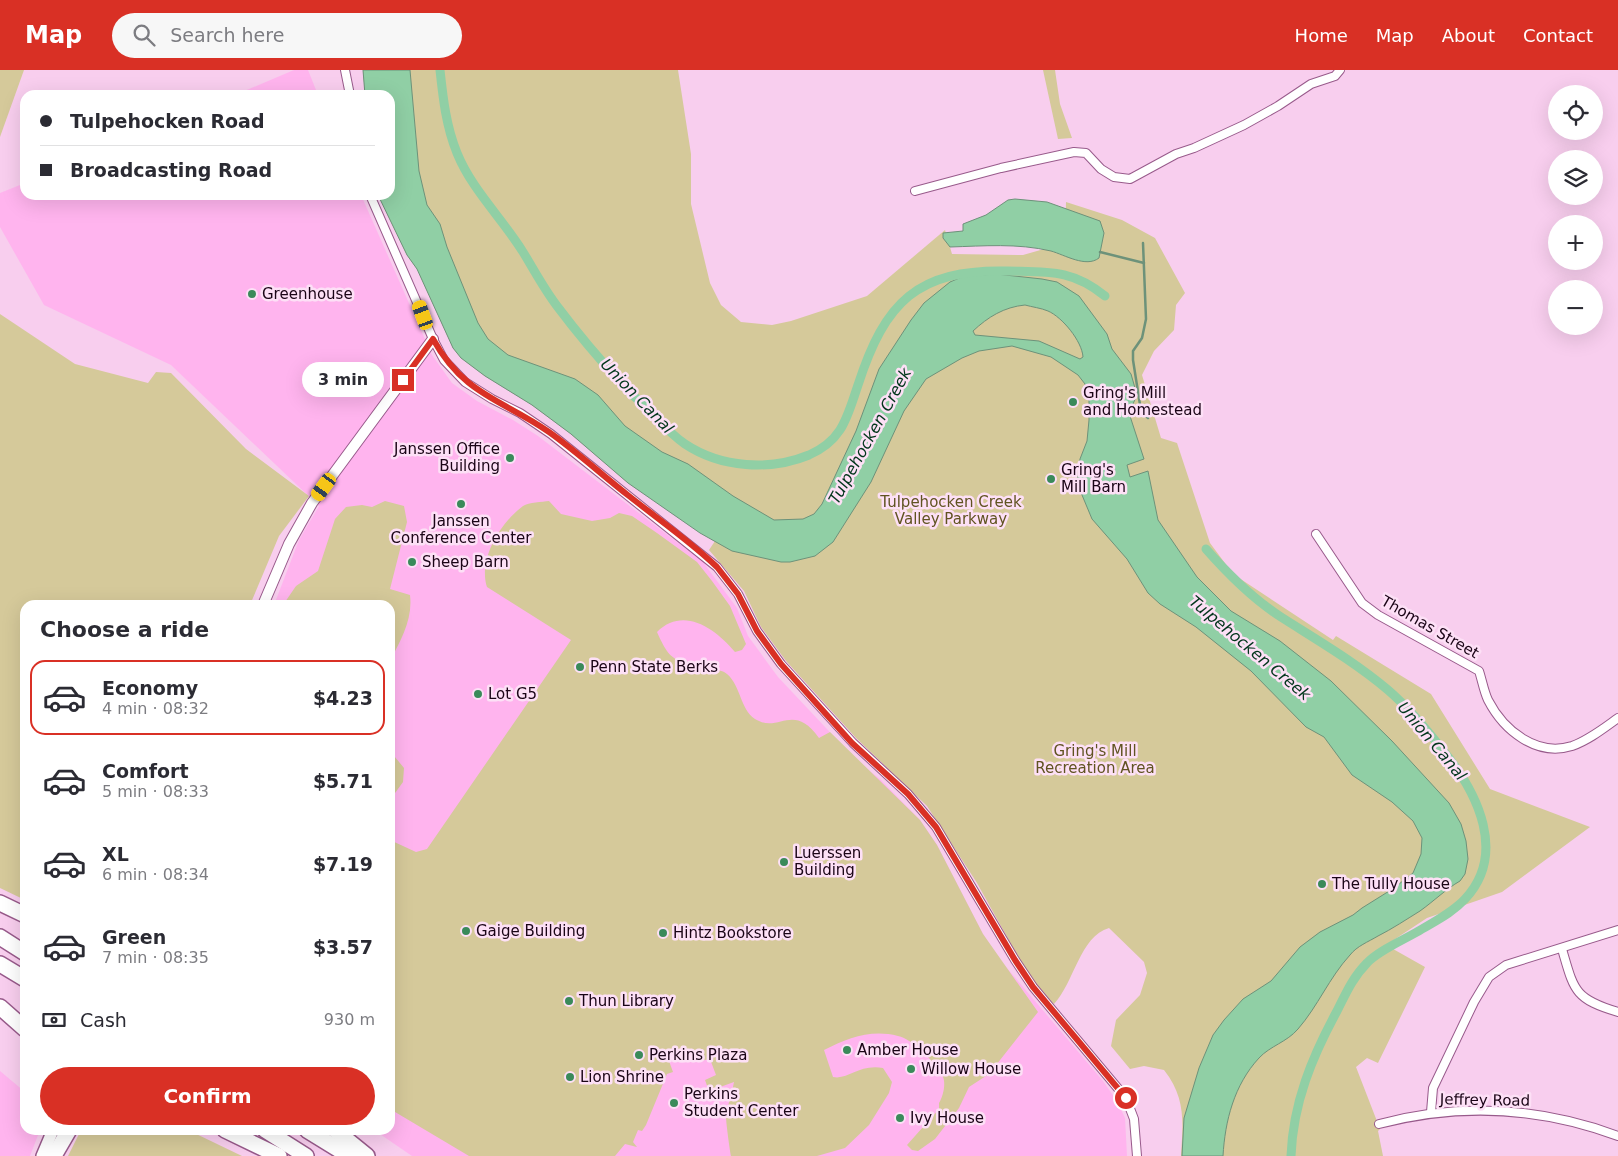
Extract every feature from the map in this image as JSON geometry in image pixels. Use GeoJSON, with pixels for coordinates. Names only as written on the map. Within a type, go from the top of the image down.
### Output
{"type":"FeatureCollection","features":[{"type":"Feature","properties":{"kind":"highway"},"geometry":{"type":"LineString","coordinates":[[0,903],[20,913]]}},
{"type":"Feature","properties":{"kind":"highway"},"geometry":{"type":"LineString","coordinates":[[0,937],[20,950]]}},
{"type":"Feature","properties":{"kind":"highway"},"geometry":{"type":"LineString","coordinates":[[0,964],[20,976]]}},
{"type":"Feature","properties":{"kind":"highway"},"geometry":{"type":"LineString","coordinates":[[0,1007],[20,1025]]}},
{"type":"Feature","properties":{"kind":"highway"},"geometry":{"type":"LineString","coordinates":[[50,1155],[65,1135]]}},
{"type":"Feature","properties":{"kind":"highway"},"geometry":{"type":"LineString","coordinates":[[235,1135],[279,1156]]}},
{"type":"Feature","properties":{"kind":"highway"},"geometry":{"type":"LineString","coordinates":[[273,1135],[306,1156]]}},
{"type":"Feature","properties":{"kind":"highway"},"geometry":{"type":"LineString","coordinates":[[315,1135],[349,1156]]}},
{"type":"Feature","properties":{"kind":"highway"},"geometry":{"type":"LineString","coordinates":[[341,1135],[366,1156]]}},
{"type":"Feature","properties":{"kind":"main road"},"geometry":{"type":"LineString","coordinates":[[50,1155],[52,1135]]}},
{"type":"Feature","properties":{"kind":"main road"},"geometry":{"type":"LineString","coordinates":[[50,1155],[61,1135]]}},
{"type":"Feature","properties":{"kind":"street"},"geometry":{"type":"LineString","coordinates":[[345,70],[349,90]]}},
{"type":"Feature","properties":{"kind":"street"},"geometry":{"type":"LineString","coordinates":[[915,191],[1034,160],[1074,152],[1086,153],[1101,169],[1114,177],[1130,179],[1176,154],[1194,148],[1244,125],[1278,106],[1311,84],[1335,76],[1340,70]]}},
{"type":"Feature","properties":{"kind":"street"},"geometry":{"type":"LineString","coordinates":[[372,200],[444,360],[466,382],[492,399],[520,413],[551,434],[717,567],[738,594],[757,631],[781,664],[852,743],[908,794],[936,827],[1033,987],[1126,1098],[1134,1119],[1137,1156]]}},
{"type":"Feature","properties":{"kind":"street"},"geometry":{"type":"LineString","coordinates":[[267,600],[282,559],[298,526],[312,504],[433,339]]}},
{"type":"Feature","properties":{"kind":"street","name":"Thomas Street"},"geometry":{"type":"LineString","coordinates":[[1316,534],[1362,602],[1378,615],[1479,671],[1487,698],[1496,713],[1519,736],[1536,746],[1554,749],[1573,746],[1618,718]]}},
{"type":"Feature","properties":{"kind":"street"},"geometry":{"type":"LineString","coordinates":[[1431,1112],[1433,1088],[1474,1002],[1489,977],[1506,965],[1618,930]]}},
{"type":"Feature","properties":{"kind":"street"},"geometry":{"type":"LineString","coordinates":[[1562,949],[1572,982],[1581,996],[1597,1006],[1618,1012]]}},
{"type":"Feature","properties":{"kind":"street","name":"Jeffrey Road"},"geometry":{"type":"LineString","coordinates":[[1379,1124],[1431,1112],[1496,1111],[1528,1113],[1574,1122],[1618,1136]]}},
{"type":"Feature","properties":{"kind":"shaded area"},"geometry":{"type":"Polygon","coordinates":[[[294,70],[308,70],[316,90],[247,90],[294,70]]]}},
{"type":"Feature","properties":{"kind":"shaded area","name":"Penn State Berks"},"geometry":{"type":"Polygon","coordinates":[[[20,185],[20,200],[363,200],[432,355],[452,383],[477,401],[538,436],[703,562],[737,608],[748,636],[778,677],[858,762],[880,779],[920,820],[937,845],[983,934],[1001,961],[1103,1081],[1117,1101],[1125,1118],[1127,1156],[412,1156],[381,1135],[395,1135],[395,600],[276,600],[299,540],[319,506],[171,365],[44,305],[0,227],[0,193],[20,185]]]}},
{"type":"Feature","properties":{"kind":"shaded area"},"geometry":{"type":"Polygon","coordinates":[[[0,1071],[20,1088],[20,1135],[38,1135],[30,1156],[0,1156],[0,1071]]]}},
{"type":"Feature","properties":{"kind":"green space"},"geometry":{"type":"Polygon","coordinates":[[[0,70],[24,70],[0,137],[0,70]]]}},
{"type":"Feature","properties":{"kind":"green space","name":"Tulpehocken Creek Valley Parkway"},"geometry":{"type":"Polygon","coordinates":[[[363,70],[678,70],[691,154],[691,204],[710,283],[721,305],[741,322],[772,325],[791,321],[867,296],[945,230],[952,254],[1023,255],[1065,243],[1066,202],[1122,220],[1155,238],[1185,293],[1176,305],[1174,330],[1154,351],[1142,375],[1161,438],[1177,443],[1210,543],[1233,574],[1333,640],[1336,636],[1431,694],[1490,789],[1590,827],[1502,892],[1427,918],[1386,945],[1425,967],[1378,1063],[1367,1058],[1356,1067],[1380,1129],[1378,1131],[1383,1156],[1181,1156],[1182,1111],[1171,1080],[1164,1070],[1144,1066],[1130,1069],[1111,1046],[1116,1020],[1140,995],[1147,973],[1144,962],[1109,928],[1091,940],[1061,995],[1054,1004],[1042,993],[1022,964],[977,883],[927,806],[856,738],[786,661],[761,627],[744,591],[709,550],[715,541],[628,483],[571,434],[532,405],[485,376],[461,358],[453,348],[417,269],[407,255],[380,200],[395,200],[395,90],[365,90],[363,70]]]}},
{"type":"Feature","properties":{"kind":"green space"},"geometry":{"type":"Polygon","coordinates":[[[1043,70],[1055,70],[1060,104],[1072,138],[1058,139],[1043,70]]]}},
{"type":"Feature","properties":{"kind":"green space"},"geometry":{"type":"Polygon","coordinates":[[[0,314],[75,364],[148,383],[156,372],[171,373],[246,449],[309,496],[279,536],[252,600],[20,600],[20,898],[0,888],[0,314]]]}},
{"type":"Feature","properties":{"kind":"green space"},"geometry":{"type":"Polygon","coordinates":[[[385,501],[404,506],[407,522],[390,589],[410,595],[410,612],[395,651],[395,600],[286,600],[296,586],[318,571],[335,519],[346,507],[362,505],[372,507],[385,501]]]}},
{"type":"Feature","properties":{"kind":"green space"},"geometry":{"type":"Polygon","coordinates":[[[549,501],[561,514],[592,521],[610,518],[619,513],[632,516],[697,562],[730,606],[746,644],[742,650],[735,652],[708,628],[698,623],[677,621],[667,624],[657,632],[668,652],[679,660],[726,673],[732,679],[746,709],[755,719],[764,723],[786,720],[801,722],[810,727],[819,738],[830,732],[920,820],[937,845],[983,934],[1038,1012],[989,1074],[969,1087],[959,1108],[935,1139],[918,1151],[912,1150],[907,1145],[939,1109],[939,1103],[944,1090],[944,1080],[940,1071],[924,1052],[904,1038],[888,1034],[860,1036],[824,1050],[833,1077],[844,1076],[874,1067],[883,1068],[892,1082],[889,1093],[869,1125],[845,1148],[817,1156],[731,1156],[726,1113],[734,1082],[709,1091],[705,1080],[716,1075],[710,1059],[700,1061],[695,1051],[669,1061],[673,1072],[667,1074],[646,1125],[642,1131],[638,1130],[633,1142],[637,1147],[625,1144],[615,1156],[469,1156],[395,1112],[395,842],[416,852],[427,849],[571,640],[487,587],[486,565],[493,543],[514,513],[523,506],[549,501]]]}},
{"type":"Feature","properties":{"kind":"green space"},"geometry":{"type":"Polygon","coordinates":[[[395,757],[404,768],[403,782],[395,793],[395,757]]]}},
{"type":"Feature","properties":{"kind":"green space"},"geometry":{"type":"Polygon","coordinates":[[[78,1135],[198,1135],[242,1156],[68,1156],[78,1135]]]}},
{"type":"Feature","properties":{"kind":"water","name":"Tulpehocken Creek"},"geometry":{"type":"Polygon","coordinates":[[[363,70],[410,70],[419,171],[427,205],[440,224],[447,247],[478,323],[488,339],[508,355],[575,379],[598,395],[625,426],[662,452],[688,464],[733,496],[774,520],[803,519],[814,514],[822,504],[856,431],[879,369],[924,303],[950,282],[964,276],[996,274],[1057,282],[1079,296],[1107,334],[1112,349],[1131,374],[1137,395],[1129,413],[1144,459],[1127,465],[1130,477],[1148,471],[1158,520],[1197,577],[1231,611],[1280,641],[1331,681],[1392,741],[1449,803],[1461,824],[1466,841],[1468,859],[1465,874],[1460,881],[1420,911],[1363,944],[1353,952],[1336,973],[1298,1029],[1259,1058],[1243,1080],[1232,1104],[1223,1156],[1182,1156],[1184,1118],[1199,1068],[1213,1035],[1224,1020],[1243,999],[1271,981],[1300,947],[1320,932],[1353,915],[1413,873],[1421,854],[1422,838],[1413,821],[1392,802],[1352,775],[1324,737],[1306,727],[1251,671],[1196,627],[1160,604],[1148,593],[1127,559],[1092,519],[1077,483],[1080,459],[1087,441],[1089,420],[1089,398],[1085,384],[1078,375],[1051,357],[1012,346],[979,351],[962,358],[926,379],[904,411],[871,482],[833,542],[815,556],[790,562],[781,562],[732,551],[700,533],[628,483],[571,434],[532,405],[485,376],[461,358],[453,348],[417,269],[407,255],[380,200],[395,200],[395,90],[365,90],[363,70]],[[1025,305],[1010,308],[984,321],[973,331],[975,335],[1039,341],[1080,359],[1083,357],[1079,344],[1065,324],[1053,314],[1025,305]]]}},
{"type":"Feature","properties":{"kind":"water"},"geometry":{"type":"Polygon","coordinates":[[[1008,200],[1047,202],[1100,221],[1104,233],[1099,258],[1088,262],[1069,258],[1051,251],[1026,247],[950,247],[943,238],[943,233],[963,231],[963,224],[986,215],[1008,200]]]}},
{"type":"Feature","properties":{"kind":"waterway","name":"Union Canal"},"geometry":{"type":"LineString","coordinates":[[440,70],[453,143],[463,166],[479,192],[523,252],[552,300],[629,392],[679,440],[699,452],[714,458],[746,464],[778,463],[809,455],[829,442],[837,435],[847,417],[868,356],[880,332],[893,312],[909,296],[927,284],[950,276],[976,272],[1047,272],[1070,276],[1093,287],[1105,296]]}},
{"type":"Feature","properties":{"kind":"waterway"},"geometry":{"type":"LineString","coordinates":[[1143,243],[1146,319],[1142,338],[1133,351],[1133,360],[1141,411],[1148,418]]}},
{"type":"Feature","properties":{"kind":"waterway"},"geometry":{"type":"LineString","coordinates":[[1100,252],[1144,263]]}},
{"type":"Feature","properties":{"kind":"waterway","name":"Union Canal"},"geometry":{"type":"LineString","coordinates":[[1206,549],[1232,577],[1261,602],[1362,670],[1403,704],[1432,736],[1468,787],[1477,805],[1483,824],[1486,844],[1484,863],[1478,881],[1465,899],[1445,916],[1372,958],[1362,968],[1350,986],[1328,1028],[1305,1081],[1296,1117],[1291,1156]]}},
{"type":"Feature","properties":{"kind":"place","name":"Greenhouse"},"geometry":{"type":"Point","coordinates":[252,294]}},
{"type":"Feature","properties":{"kind":"place","name":"Gring's Mill and Homestead"},"geometry":{"type":"Point","coordinates":[1073,402]}},
{"type":"Feature","properties":{"kind":"place","name":"Janssen Office Building"},"geometry":{"type":"Point","coordinates":[510,458]}},
{"type":"Feature","properties":{"kind":"place","name":"Gring's Mill Barn"},"geometry":{"type":"Point","coordinates":[1051,479]}},
{"type":"Feature","properties":{"kind":"place","name":"Janssen Conference Center"},"geometry":{"type":"Point","coordinates":[461,504]}},
{"type":"Feature","properties":{"kind":"place","name":"Sheep Barn"},"geometry":{"type":"Point","coordinates":[412,562]}},
{"type":"Feature","properties":{"kind":"place","name":"Penn State Berks"},"geometry":{"type":"Point","coordinates":[580,667]}},
{"type":"Feature","properties":{"kind":"place","name":"Lot G5"},"geometry":{"type":"Point","coordinates":[478,694]}},
{"type":"Feature","properties":{"kind":"place","name":"Luerssen Building"},"geometry":{"type":"Point","coordinates":[784,862]}},
{"type":"Feature","properties":{"kind":"place","name":"The Tully House"},"geometry":{"type":"Point","coordinates":[1322,884]}},
{"type":"Feature","properties":{"kind":"place","name":"Gaige Building"},"geometry":{"type":"Point","coordinates":[466,931]}},
{"type":"Feature","properties":{"kind":"place","name":"Hintz Bookstore"},"geometry":{"type":"Point","coordinates":[663,933]}},
{"type":"Feature","properties":{"kind":"place","name":"Thun Library"},"geometry":{"type":"Point","coordinates":[569,1001]}},
{"type":"Feature","properties":{"kind":"place","name":"Amber House"},"geometry":{"type":"Point","coordinates":[847,1050]}},
{"type":"Feature","properties":{"kind":"place","name":"Perkins Plaza"},"geometry":{"type":"Point","coordinates":[639,1055]}},
{"type":"Feature","properties":{"kind":"place","name":"Willow House"},"geometry":{"type":"Point","coordinates":[911,1069]}},
{"type":"Feature","properties":{"kind":"place","name":"Lion Shrine"},"geometry":{"type":"Point","coordinates":[570,1077]}},
{"type":"Feature","properties":{"kind":"place","name":"Perkins Student Center"},"geometry":{"type":"Point","coordinates":[674,1103]}},
{"type":"Feature","properties":{"kind":"place","name":"Ivy House"},"geometry":{"type":"Point","coordinates":[900,1118]}},
{"type":"Feature","properties":{"kind":"route"},"geometry":{"type":"LineString","coordinates":[[403,380],[433,339],[444,360],[466,382],[478,391],[520,413],[551,434],[708,558],[738,594],[757,631],[781,664],[852,743],[908,794],[936,827],[1033,987],[1126,1098]]}},
{"type":"Feature","properties":{"kind":"park label","name":"Gring's Mill Recreation Area"},"geometry":{"type":"Point","coordinates":[1095,760]}}]}
